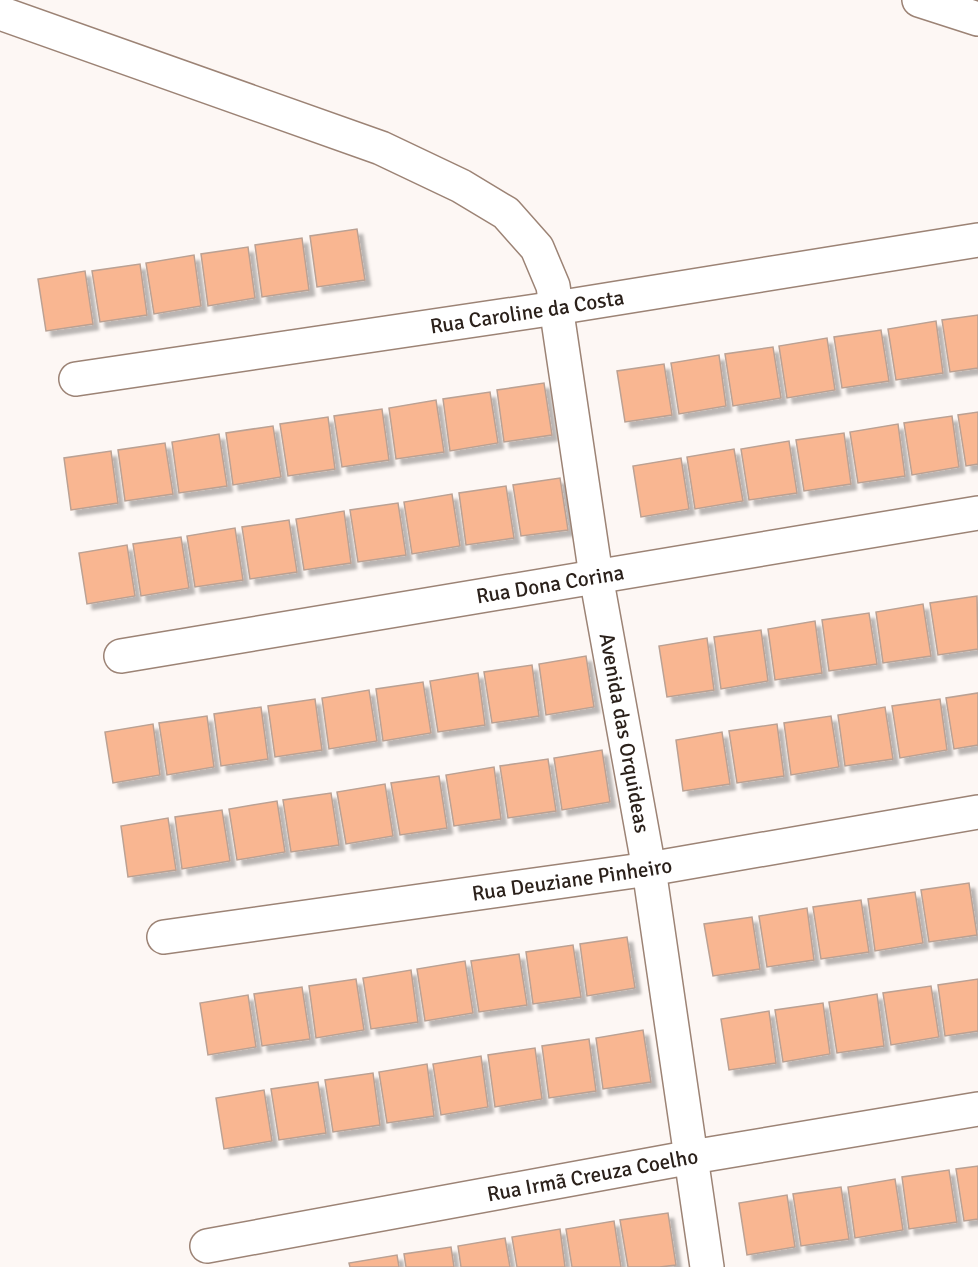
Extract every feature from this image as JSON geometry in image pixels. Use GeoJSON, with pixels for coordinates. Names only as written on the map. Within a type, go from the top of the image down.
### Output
{"type":"FeatureCollection","features":[{"type":"Feature","properties":{"kind":"street"},"geometry":{"type":"LineString","coordinates":[[919,0],[978,20]]}},
{"type":"Feature","properties":{"kind":"street","name":"Avenida das Orquideas"},"geometry":{"type":"LineString","coordinates":[[0,14],[381,148],[461,186],[506,213],[537,248],[553,286],[596,576],[650,869],[707,1267]]}},
{"type":"Feature","properties":{"kind":"street","name":"Rua Caroline da Costa"},"geometry":{"type":"LineString","coordinates":[[76,379],[556,308],[978,240]]}},
{"type":"Feature","properties":{"kind":"street","name":"Rua Dona Corina"},"geometry":{"type":"LineString","coordinates":[[121,656],[978,513]]}},
{"type":"Feature","properties":{"kind":"street","name":"Rua Deuziane Pinheiro"},"geometry":{"type":"LineString","coordinates":[[164,937],[650,869],[978,812]]}},
{"type":"Feature","properties":{"kind":"street","name":"Rua Irmã Creuza Coelho"},"geometry":{"type":"LineString","coordinates":[[207,1246],[692,1157],[978,1109]]}},
{"type":"Feature","properties":{"kind":"building"},"geometry":{"type":"Polygon","coordinates":[[[357,229],[365,280],[317,287],[310,236],[357,229]]]}},
{"type":"Feature","properties":{"kind":"building"},"geometry":{"type":"Polygon","coordinates":[[[302,238],[309,290],[262,297],[255,245],[302,238]]]}},
{"type":"Feature","properties":{"kind":"building"},"geometry":{"type":"Polygon","coordinates":[[[248,247],[255,298],[208,306],[201,254],[248,247]]]}},
{"type":"Feature","properties":{"kind":"building"},"geometry":{"type":"Polygon","coordinates":[[[194,255],[201,306],[154,314],[146,263],[194,255]]]}},
{"type":"Feature","properties":{"kind":"building"},"geometry":{"type":"Polygon","coordinates":[[[140,264],[147,315],[100,322],[92,271],[140,264]]]}},
{"type":"Feature","properties":{"kind":"building"},"geometry":{"type":"Polygon","coordinates":[[[85,271],[93,324],[46,331],[38,279],[85,271]]]}},
{"type":"Feature","properties":{"kind":"building"},"geometry":{"type":"Polygon","coordinates":[[[978,315],[978,368],[950,372],[942,320],[978,315]]]}},
{"type":"Feature","properties":{"kind":"building"},"geometry":{"type":"Polygon","coordinates":[[[936,321],[943,373],[896,380],[888,329],[936,321]]]}},
{"type":"Feature","properties":{"kind":"building"},"geometry":{"type":"Polygon","coordinates":[[[881,330],[889,381],[842,388],[834,337],[881,330]]]}},
{"type":"Feature","properties":{"kind":"building"},"geometry":{"type":"Polygon","coordinates":[[[827,338],[835,390],[787,398],[779,346],[827,338]]]}},
{"type":"Feature","properties":{"kind":"building"},"geometry":{"type":"Polygon","coordinates":[[[773,347],[781,398],[733,406],[725,354],[773,347]]]}},
{"type":"Feature","properties":{"kind":"building"},"geometry":{"type":"Polygon","coordinates":[[[719,355],[726,406],[679,414],[671,363],[719,355]]]}},
{"type":"Feature","properties":{"kind":"building"},"geometry":{"type":"Polygon","coordinates":[[[664,364],[672,415],[625,422],[617,371],[664,364]]]}},
{"type":"Feature","properties":{"kind":"building"},"geometry":{"type":"Polygon","coordinates":[[[544,383],[552,435],[504,442],[497,390],[544,383]]]}},
{"type":"Feature","properties":{"kind":"building"},"geometry":{"type":"Polygon","coordinates":[[[490,392],[498,443],[450,451],[443,399],[490,392]]]}},
{"type":"Feature","properties":{"kind":"building"},"geometry":{"type":"Polygon","coordinates":[[[436,400],[444,452],[396,459],[389,408],[436,400]]]}},
{"type":"Feature","properties":{"kind":"building"},"geometry":{"type":"Polygon","coordinates":[[[382,409],[389,460],[342,467],[334,416],[382,409]]]}},
{"type":"Feature","properties":{"kind":"building"},"geometry":{"type":"Polygon","coordinates":[[[978,412],[978,464],[966,466],[958,415],[978,412]]]}},
{"type":"Feature","properties":{"kind":"building"},"geometry":{"type":"Polygon","coordinates":[[[952,416],[959,467],[912,475],[904,423],[952,416]]]}},
{"type":"Feature","properties":{"kind":"building"},"geometry":{"type":"Polygon","coordinates":[[[328,417],[335,469],[288,476],[280,424],[328,417]]]}},
{"type":"Feature","properties":{"kind":"building"},"geometry":{"type":"Polygon","coordinates":[[[898,424],[905,476],[858,483],[850,432],[898,424]]]}},
{"type":"Feature","properties":{"kind":"building"},"geometry":{"type":"Polygon","coordinates":[[[273,426],[281,477],[233,485],[226,433],[273,426]]]}},
{"type":"Feature","properties":{"kind":"building"},"geometry":{"type":"Polygon","coordinates":[[[844,433],[851,484],[804,491],[796,440],[844,433]]]}},
{"type":"Feature","properties":{"kind":"building"},"geometry":{"type":"Polygon","coordinates":[[[219,434],[227,486],[179,493],[172,442],[219,434]]]}},
{"type":"Feature","properties":{"kind":"building"},"geometry":{"type":"Polygon","coordinates":[[[789,441],[797,493],[749,500],[741,449],[789,441]]]}},
{"type":"Feature","properties":{"kind":"building"},"geometry":{"type":"Polygon","coordinates":[[[165,443],[173,494],[125,501],[118,450],[165,443]]]}},
{"type":"Feature","properties":{"kind":"building"},"geometry":{"type":"Polygon","coordinates":[[[734,449],[743,501],[695,509],[687,457],[734,449]]]}},
{"type":"Feature","properties":{"kind":"building"},"geometry":{"type":"Polygon","coordinates":[[[111,451],[118,503],[71,510],[64,458],[111,451]]]}},
{"type":"Feature","properties":{"kind":"building"},"geometry":{"type":"Polygon","coordinates":[[[681,458],[689,509],[641,517],[633,466],[681,458]]]}},
{"type":"Feature","properties":{"kind":"building"},"geometry":{"type":"Polygon","coordinates":[[[560,478],[568,530],[521,536],[513,485],[560,478]]]}},
{"type":"Feature","properties":{"kind":"building"},"geometry":{"type":"Polygon","coordinates":[[[506,486],[514,538],[466,545],[459,493],[506,486]]]}},
{"type":"Feature","properties":{"kind":"building"},"geometry":{"type":"Polygon","coordinates":[[[452,494],[460,546],[412,554],[404,502],[452,494]]]}},
{"type":"Feature","properties":{"kind":"building"},"geometry":{"type":"Polygon","coordinates":[[[398,503],[406,555],[358,562],[350,510],[398,503]]]}},
{"type":"Feature","properties":{"kind":"building"},"geometry":{"type":"Polygon","coordinates":[[[344,511],[351,563],[304,570],[296,519],[344,511]]]}},
{"type":"Feature","properties":{"kind":"building"},"geometry":{"type":"Polygon","coordinates":[[[289,520],[297,572],[250,579],[242,527],[289,520]]]}},
{"type":"Feature","properties":{"kind":"building"},"geometry":{"type":"Polygon","coordinates":[[[235,528],[243,580],[195,587],[187,536],[235,528]]]}},
{"type":"Feature","properties":{"kind":"building"},"geometry":{"type":"Polygon","coordinates":[[[181,537],[189,588],[141,596],[133,544],[181,537]]]}},
{"type":"Feature","properties":{"kind":"building"},"geometry":{"type":"Polygon","coordinates":[[[127,545],[135,596],[87,604],[79,553],[127,545]]]}},
{"type":"Feature","properties":{"kind":"building"},"geometry":{"type":"Polygon","coordinates":[[[977,596],[978,649],[938,655],[930,603],[977,596]]]}},
{"type":"Feature","properties":{"kind":"building"},"geometry":{"type":"Polygon","coordinates":[[[923,604],[931,656],[883,663],[876,612],[923,604]]]}},
{"type":"Feature","properties":{"kind":"building"},"geometry":{"type":"Polygon","coordinates":[[[869,613],[877,664],[829,671],[822,620],[869,613]]]}},
{"type":"Feature","properties":{"kind":"building"},"geometry":{"type":"Polygon","coordinates":[[[815,621],[822,673],[775,680],[768,629],[815,621]]]}},
{"type":"Feature","properties":{"kind":"building"},"geometry":{"type":"Polygon","coordinates":[[[761,630],[768,681],[721,689],[714,637],[761,630]]]}},
{"type":"Feature","properties":{"kind":"building"},"geometry":{"type":"Polygon","coordinates":[[[707,638],[714,690],[667,697],[659,646],[707,638]]]}},
{"type":"Feature","properties":{"kind":"building"},"geometry":{"type":"Polygon","coordinates":[[[586,656],[594,707],[546,715],[539,664],[586,656]]]}},
{"type":"Feature","properties":{"kind":"building"},"geometry":{"type":"Polygon","coordinates":[[[532,665],[539,716],[492,723],[484,672],[532,665]]]}},
{"type":"Feature","properties":{"kind":"building"},"geometry":{"type":"Polygon","coordinates":[[[478,673],[485,725],[438,732],[430,681],[478,673]]]}},
{"type":"Feature","properties":{"kind":"building"},"geometry":{"type":"Polygon","coordinates":[[[423,682],[431,733],[383,741],[376,689],[423,682]]]}},
{"type":"Feature","properties":{"kind":"building"},"geometry":{"type":"Polygon","coordinates":[[[369,690],[377,741],[329,749],[322,698],[369,690]]]}},
{"type":"Feature","properties":{"kind":"building"},"geometry":{"type":"Polygon","coordinates":[[[978,693],[978,745],[954,749],[946,698],[978,693]]]}},
{"type":"Feature","properties":{"kind":"building"},"geometry":{"type":"Polygon","coordinates":[[[315,699],[322,750],[275,757],[268,706],[315,699]]]}},
{"type":"Feature","properties":{"kind":"building"},"geometry":{"type":"Polygon","coordinates":[[[940,699],[947,750],[900,758],[892,706],[940,699]]]}},
{"type":"Feature","properties":{"kind":"building"},"geometry":{"type":"Polygon","coordinates":[[[261,707],[268,759],[221,766],[214,714],[261,707]]]}},
{"type":"Feature","properties":{"kind":"building"},"geometry":{"type":"Polygon","coordinates":[[[885,707],[893,759],[845,766],[838,715],[885,707]]]}},
{"type":"Feature","properties":{"kind":"building"},"geometry":{"type":"Polygon","coordinates":[[[207,716],[214,767],[167,775],[159,723],[207,716]]]}},
{"type":"Feature","properties":{"kind":"building"},"geometry":{"type":"Polygon","coordinates":[[[831,716],[839,767],[791,775],[784,723],[831,716]]]}},
{"type":"Feature","properties":{"kind":"building"},"geometry":{"type":"Polygon","coordinates":[[[153,724],[160,775],[113,783],[105,732],[153,724]]]}},
{"type":"Feature","properties":{"kind":"building"},"geometry":{"type":"Polygon","coordinates":[[[777,724],[784,776],[737,783],[729,731],[777,724]]]}},
{"type":"Feature","properties":{"kind":"building"},"geometry":{"type":"Polygon","coordinates":[[[722,732],[730,784],[683,791],[676,740],[722,732]]]}},
{"type":"Feature","properties":{"kind":"building"},"geometry":{"type":"Polygon","coordinates":[[[602,750],[610,802],[562,810],[554,758],[602,750]]]}},
{"type":"Feature","properties":{"kind":"building"},"geometry":{"type":"Polygon","coordinates":[[[548,759],[556,811],[508,818],[500,766],[548,759]]]}},
{"type":"Feature","properties":{"kind":"building"},"geometry":{"type":"Polygon","coordinates":[[[494,767],[501,819],[454,826],[446,775],[494,767]]]}},
{"type":"Feature","properties":{"kind":"building"},"geometry":{"type":"Polygon","coordinates":[[[439,776],[447,828],[400,835],[391,783],[439,776]]]}},
{"type":"Feature","properties":{"kind":"building"},"geometry":{"type":"Polygon","coordinates":[[[385,784],[393,836],[346,844],[337,792],[385,784]]]}},
{"type":"Feature","properties":{"kind":"building"},"geometry":{"type":"Polygon","coordinates":[[[331,793],[339,845],[291,852],[283,800],[331,793]]]}},
{"type":"Feature","properties":{"kind":"building"},"geometry":{"type":"Polygon","coordinates":[[[277,801],[285,852],[237,860],[229,809],[277,801]]]}},
{"type":"Feature","properties":{"kind":"building"},"geometry":{"type":"Polygon","coordinates":[[[222,810],[230,861],[182,869],[175,817],[222,810]]]}},
{"type":"Feature","properties":{"kind":"building"},"geometry":{"type":"Polygon","coordinates":[[[168,818],[176,870],[128,877],[121,826],[168,818]]]}},
{"type":"Feature","properties":{"kind":"building"},"geometry":{"type":"Polygon","coordinates":[[[969,883],[977,935],[929,942],[921,890],[969,883]]]}},
{"type":"Feature","properties":{"kind":"building"},"geometry":{"type":"Polygon","coordinates":[[[915,892],[923,943],[875,951],[868,899],[915,892]]]}},
{"type":"Feature","properties":{"kind":"building"},"geometry":{"type":"Polygon","coordinates":[[[861,900],[869,952],[821,959],[813,907],[861,900]]]}},
{"type":"Feature","properties":{"kind":"building"},"geometry":{"type":"Polygon","coordinates":[[[807,908],[814,960],[767,967],[759,916],[807,908]]]}},
{"type":"Feature","properties":{"kind":"building"},"geometry":{"type":"Polygon","coordinates":[[[752,917],[760,969],[713,976],[704,924],[752,917]]]}},
{"type":"Feature","properties":{"kind":"building"},"geometry":{"type":"Polygon","coordinates":[[[627,937],[635,988],[587,996],[580,944],[627,937]]]}},
{"type":"Feature","properties":{"kind":"building"},"geometry":{"type":"Polygon","coordinates":[[[573,945],[581,997],[533,1004],[526,952],[573,945]]]}},
{"type":"Feature","properties":{"kind":"building"},"geometry":{"type":"Polygon","coordinates":[[[519,954],[527,1005],[479,1012],[471,961],[519,954]]]}},
{"type":"Feature","properties":{"kind":"building"},"geometry":{"type":"Polygon","coordinates":[[[465,961],[473,1013],[425,1021],[417,969],[465,961]]]}},
{"type":"Feature","properties":{"kind":"building"},"geometry":{"type":"Polygon","coordinates":[[[411,970],[418,1022],[371,1029],[363,978],[411,970]]]}},
{"type":"Feature","properties":{"kind":"building"},"geometry":{"type":"Polygon","coordinates":[[[356,979],[364,1030],[316,1038],[309,986],[356,979]]]}},
{"type":"Feature","properties":{"kind":"building"},"geometry":{"type":"Polygon","coordinates":[[[978,979],[978,1031],[945,1036],[938,985],[978,979]]]}},
{"type":"Feature","properties":{"kind":"building"},"geometry":{"type":"Polygon","coordinates":[[[931,986],[939,1037],[891,1045],[883,993],[931,986]]]}},
{"type":"Feature","properties":{"kind":"building"},"geometry":{"type":"Polygon","coordinates":[[[302,987],[310,1039],[262,1046],[254,994],[302,987]]]}},
{"type":"Feature","properties":{"kind":"building"},"geometry":{"type":"Polygon","coordinates":[[[877,994],[884,1046],[837,1053],[829,1002],[877,994]]]}},
{"type":"Feature","properties":{"kind":"building"},"geometry":{"type":"Polygon","coordinates":[[[248,995],[256,1047],[208,1055],[200,1003],[248,995]]]}},
{"type":"Feature","properties":{"kind":"building"},"geometry":{"type":"Polygon","coordinates":[[[823,1003],[830,1054],[783,1062],[775,1010],[823,1003]]]}},
{"type":"Feature","properties":{"kind":"building"},"geometry":{"type":"Polygon","coordinates":[[[769,1011],[776,1063],[729,1070],[721,1019],[769,1011]]]}},
{"type":"Feature","properties":{"kind":"building"},"geometry":{"type":"Polygon","coordinates":[[[643,1030],[651,1082],[603,1089],[596,1038],[643,1030]]]}},
{"type":"Feature","properties":{"kind":"building"},"geometry":{"type":"Polygon","coordinates":[[[589,1039],[596,1091],[549,1098],[542,1046],[589,1039]]]}},
{"type":"Feature","properties":{"kind":"building"},"geometry":{"type":"Polygon","coordinates":[[[535,1048],[542,1099],[495,1107],[488,1055],[535,1048]]]}},
{"type":"Feature","properties":{"kind":"building"},"geometry":{"type":"Polygon","coordinates":[[[481,1056],[488,1107],[441,1115],[433,1064],[481,1056]]]}},
{"type":"Feature","properties":{"kind":"building"},"geometry":{"type":"Polygon","coordinates":[[[427,1064],[434,1116],[387,1123],[379,1072],[427,1064]]]}},
{"type":"Feature","properties":{"kind":"building"},"geometry":{"type":"Polygon","coordinates":[[[373,1073],[380,1125],[333,1132],[325,1080],[373,1073]]]}},
{"type":"Feature","properties":{"kind":"building"},"geometry":{"type":"Polygon","coordinates":[[[318,1082],[326,1133],[279,1140],[271,1089],[318,1082]]]}},
{"type":"Feature","properties":{"kind":"building"},"geometry":{"type":"Polygon","coordinates":[[[264,1090],[272,1141],[224,1149],[216,1098],[264,1090]]]}},
{"type":"Feature","properties":{"kind":"building"},"geometry":{"type":"Polygon","coordinates":[[[978,1166],[978,1219],[964,1221],[956,1169],[978,1166]]]}},
{"type":"Feature","properties":{"kind":"building"},"geometry":{"type":"Polygon","coordinates":[[[949,1170],[957,1222],[909,1229],[902,1177],[949,1170]]]}},
{"type":"Feature","properties":{"kind":"building"},"geometry":{"type":"Polygon","coordinates":[[[895,1179],[903,1230],[855,1238],[848,1187],[895,1179]]]}},
{"type":"Feature","properties":{"kind":"building"},"geometry":{"type":"Polygon","coordinates":[[[841,1187],[849,1239],[801,1246],[793,1194],[841,1187]]]}},
{"type":"Feature","properties":{"kind":"building"},"geometry":{"type":"Polygon","coordinates":[[[787,1195],[795,1247],[747,1255],[739,1203],[787,1195]]]}},
{"type":"Feature","properties":{"kind":"building"},"geometry":{"type":"Polygon","coordinates":[[[668,1213],[676,1265],[628,1267],[620,1220],[668,1213]]]}},
{"type":"Feature","properties":{"kind":"building"},"geometry":{"type":"Polygon","coordinates":[[[614,1221],[621,1267],[572,1267],[566,1229],[614,1221]]]}},
{"type":"Feature","properties":{"kind":"building"},"geometry":{"type":"Polygon","coordinates":[[[560,1229],[565,1267],[517,1267],[512,1237],[560,1229]]]}},
{"type":"Feature","properties":{"kind":"building"},"geometry":{"type":"Polygon","coordinates":[[[505,1238],[510,1267],[461,1267],[458,1246],[505,1238]]]}},
{"type":"Feature","properties":{"kind":"building"},"geometry":{"type":"Polygon","coordinates":[[[451,1247],[454,1267],[406,1267],[404,1254],[451,1247]]]}},
{"type":"Feature","properties":{"kind":"building"},"geometry":{"type":"Polygon","coordinates":[[[397,1255],[399,1267],[350,1267],[349,1263],[397,1255]]]}}]}
